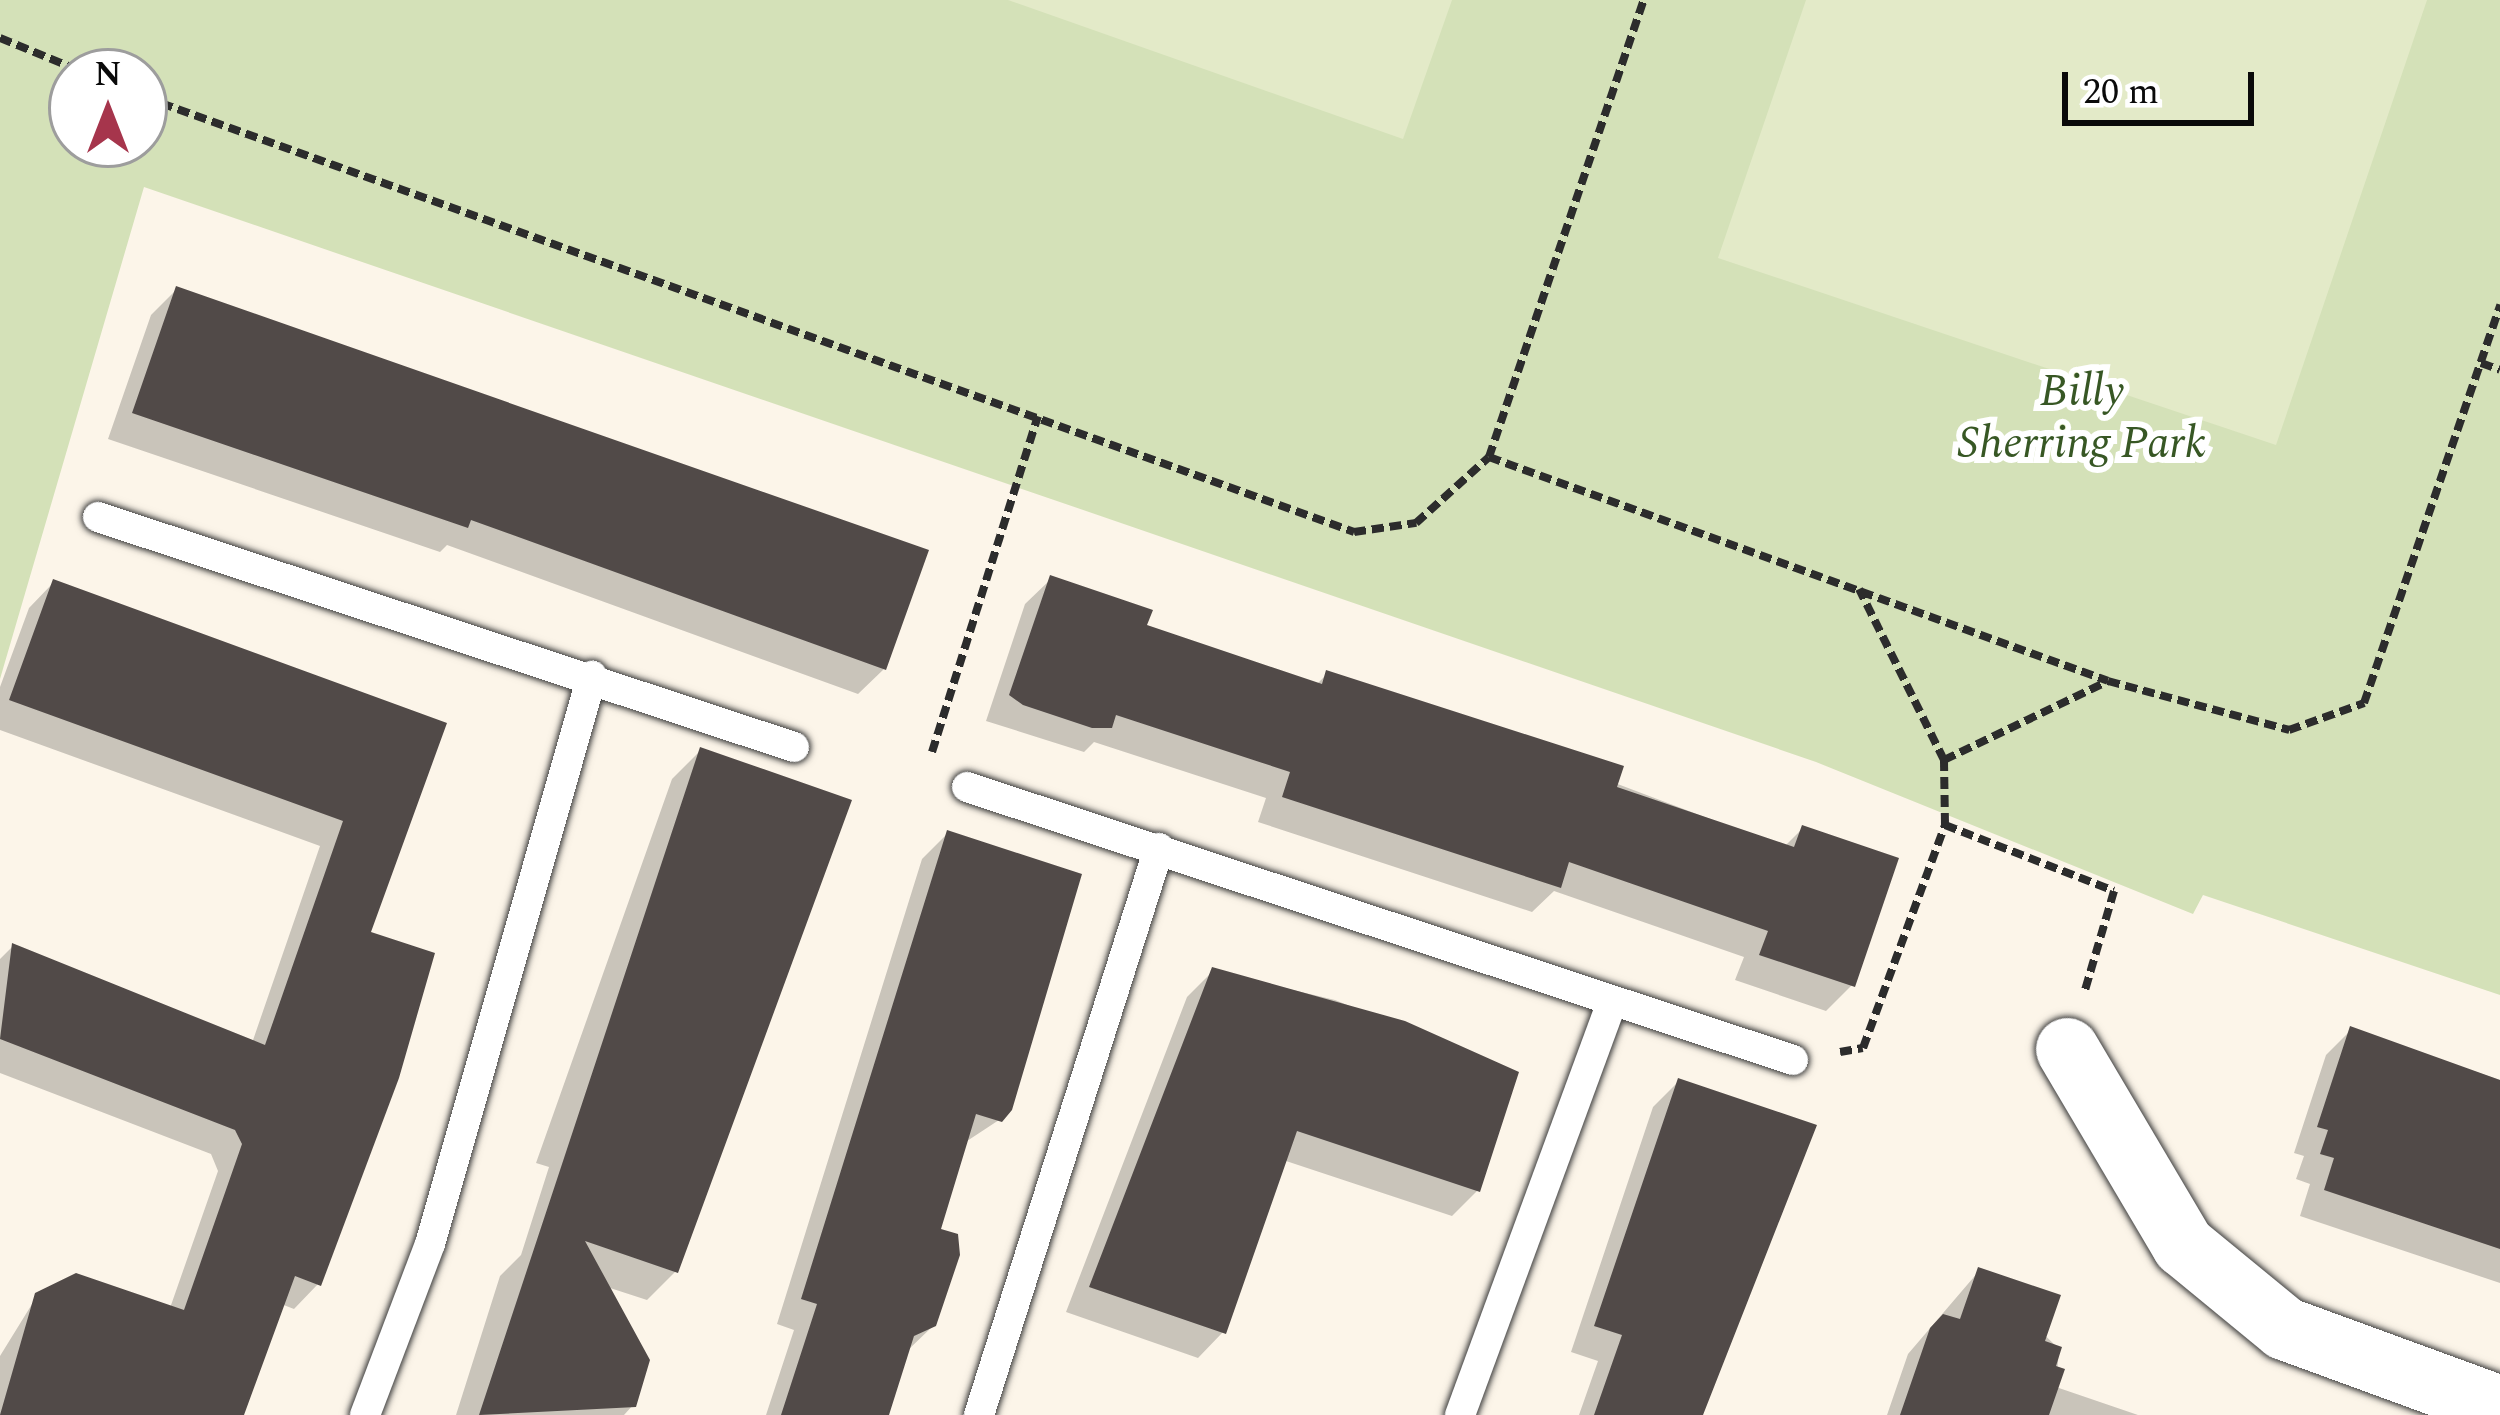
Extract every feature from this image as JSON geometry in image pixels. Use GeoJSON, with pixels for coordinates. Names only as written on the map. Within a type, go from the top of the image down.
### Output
{"type":"FeatureCollection","features":[{"type":"Feature","properties":{"kind":"street"},"geometry":{"type":"LineString","coordinates":[[2067,1049],[2182,1245],[2284,1328],[2500,1407]]}},
{"type":"Feature","properties":{"kind":"lane"},"geometry":{"type":"LineString","coordinates":[[98,517],[592,676],[794,747]]}},
{"type":"Feature","properties":{"kind":"lane"},"geometry":{"type":"LineString","coordinates":[[365,1415],[430,1244],[592,676]]}},
{"type":"Feature","properties":{"kind":"lane"},"geometry":{"type":"LineString","coordinates":[[967,787],[1159,848],[1610,1008],[1793,1060]]}},
{"type":"Feature","properties":{"kind":"lane"},"geometry":{"type":"LineString","coordinates":[[979,1415],[1159,848]]}},
{"type":"Feature","properties":{"kind":"lane"},"geometry":{"type":"LineString","coordinates":[[1460,1415],[1610,1008]]}},
{"type":"Feature","properties":{"kind":"path"},"geometry":{"type":"LineString","coordinates":[[168,106],[1354,532],[1416,523],[1489,457],[1644,0]]}},
{"type":"Feature","properties":{"kind":"path"},"geometry":{"type":"LineString","coordinates":[[0,38],[48,58]]}},
{"type":"Feature","properties":{"kind":"path"},"geometry":{"type":"LineString","coordinates":[[1489,457],[2108,681],[2289,730],[2364,703],[2500,305]]}},
{"type":"Feature","properties":{"kind":"path"},"geometry":{"type":"LineString","coordinates":[[2480,363],[2500,370]]}},
{"type":"Feature","properties":{"kind":"path"},"geometry":{"type":"LineString","coordinates":[[967,787],[928,764],[1038,416]]}},
{"type":"Feature","properties":{"kind":"path"},"geometry":{"type":"LineString","coordinates":[[1793,1060],[1863,1048],[1945,825],[1944,760],[1859,588]]}},
{"type":"Feature","properties":{"kind":"path"},"geometry":{"type":"LineString","coordinates":[[1944,760],[2108,681]]}},
{"type":"Feature","properties":{"kind":"path"},"geometry":{"type":"LineString","coordinates":[[1945,825],[2114,891],[2067,1049]]}},
{"type":"Feature","properties":{"kind":"green space","name":"Billy Sherring Park"},"geometry":{"type":"Polygon","coordinates":[[[0,0],[2500,0],[2500,995],[2203,895],[2193,914],[1816,762],[144,187],[0,679],[0,0]]]}},
{"type":"Feature","properties":{"kind":"green space"},"geometry":{"type":"Polygon","coordinates":[[[1008,0],[1452,0],[1403,139],[1008,0]]]}},
{"type":"Feature","properties":{"kind":"green space"},"geometry":{"type":"Polygon","coordinates":[[[1806,0],[2427,0],[2276,445],[1718,258],[1806,0]]]}},
{"type":"Feature","properties":{"kind":"building"},"geometry":{"type":"Polygon","coordinates":[[[176,286],[929,550],[886,670],[471,520],[468,528],[132,413],[176,286]]]}},
{"type":"Feature","properties":{"kind":"building"},"geometry":{"type":"Polygon","coordinates":[[[1050,575],[1153,610],[1147,625],[1322,684],[1326,670],[1624,766],[1617,787],[1794,847],[1802,825],[1899,858],[1855,987],[1759,955],[1768,931],[1569,862],[1561,888],[1282,797],[1290,772],[1116,715],[1112,728],[1092,728],[1023,705],[1009,695],[1050,575]]]}},
{"type":"Feature","properties":{"kind":"building"},"geometry":{"type":"Polygon","coordinates":[[[53,579],[447,723],[371,932],[435,953],[399,1078],[321,1286],[295,1276],[244,1415],[0,1415],[35,1293],[76,1273],[184,1310],[242,1144],[235,1130],[0,1039],[12,943],[265,1045],[343,821],[9,700],[53,579]]]}},
{"type":"Feature","properties":{"kind":"building"},"geometry":{"type":"Polygon","coordinates":[[[700,747],[852,800],[678,1273],[585,1241],[650,1360],[636,1407],[479,1415],[700,747]]]}},
{"type":"Feature","properties":{"kind":"building"},"geometry":{"type":"Polygon","coordinates":[[[947,830],[1082,874],[1012,1110],[1002,1122],[976,1114],[941,1229],[958,1234],[960,1255],[936,1326],[914,1336],[889,1415],[781,1415],[817,1304],[801,1299],[947,830]]]}},
{"type":"Feature","properties":{"kind":"building"},"geometry":{"type":"Polygon","coordinates":[[[1212,967],[1405,1021],[1519,1072],[1480,1192],[1297,1131],[1226,1334],[1089,1287],[1212,967]]]}},
{"type":"Feature","properties":{"kind":"building"},"geometry":{"type":"Polygon","coordinates":[[[2350,1026],[2500,1080],[2500,1249],[2324,1190],[2334,1158],[2320,1154],[2328,1130],[2317,1127],[2350,1026]]]}},
{"type":"Feature","properties":{"kind":"building"},"geometry":{"type":"Polygon","coordinates":[[[1678,1078],[1817,1125],[1703,1415],[1594,1415],[1622,1335],[1594,1326],[1678,1078]]]}},
{"type":"Feature","properties":{"kind":"building"},"geometry":{"type":"Polygon","coordinates":[[[1978,1267],[2061,1295],[2045,1341],[2062,1347],[2056,1366],[2065,1369],[2049,1415],[1900,1415],[1930,1328],[1943,1314],[1960,1319],[1978,1267]]]}}]}
